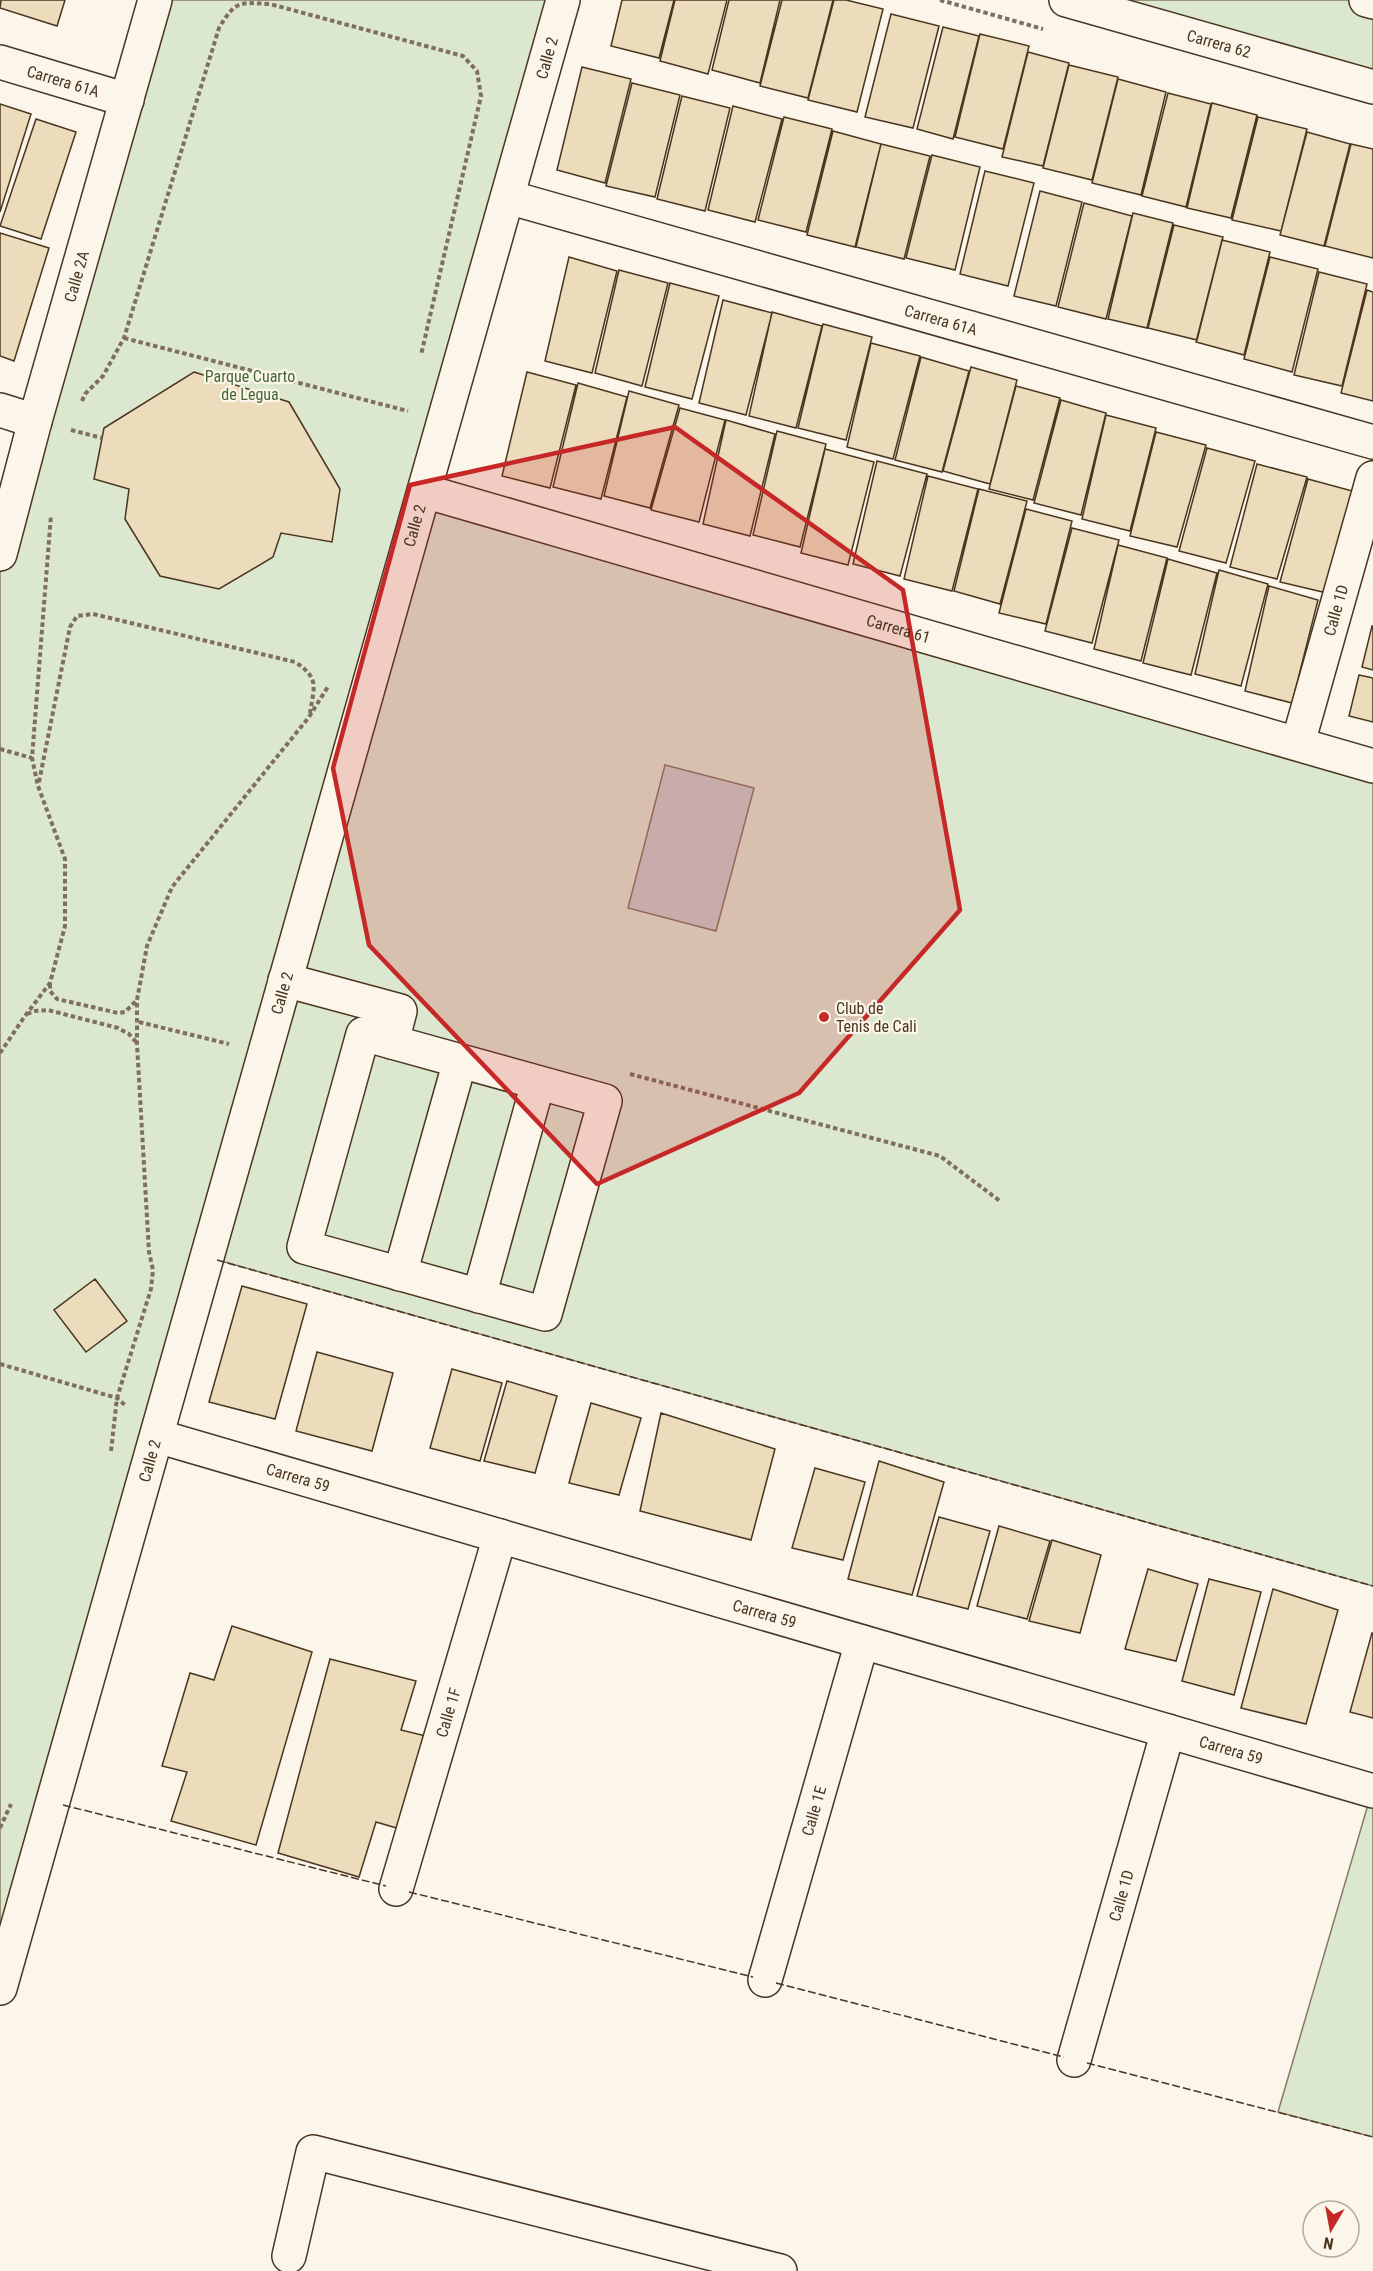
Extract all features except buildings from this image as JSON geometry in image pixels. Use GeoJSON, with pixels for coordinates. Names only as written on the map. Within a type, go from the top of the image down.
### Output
{"type":"FeatureCollection","features":[{"type":"Feature","properties":{"kind":"street","name":"Calle 2A"},"geometry":{"type":"LineString","coordinates":[[0,554],[35,421],[155,0]]}},
{"type":"Feature","properties":{"kind":"street","name":"Calle 2"},"geometry":{"type":"LineString","coordinates":[[0,1988],[563,0]]}},
{"type":"Feature","properties":{"kind":"street","name":"Carrera 62"},"geometry":{"type":"LineString","coordinates":[[1066,0],[1373,87]]}},
{"type":"Feature","properties":{"kind":"street"},"geometry":{"type":"LineString","coordinates":[[1366,0],[1373,2]]}},
{"type":"Feature","properties":{"kind":"street","name":"Carrera 61A"},"geometry":{"type":"LineString","coordinates":[[0,62],[126,100]]}},
{"type":"Feature","properties":{"kind":"street","name":"Carrera 61A"},"geometry":{"type":"LineString","coordinates":[[508,197],[1373,442]]}},
{"type":"Feature","properties":{"kind":"street"},"geometry":{"type":"LineString","coordinates":[[0,410],[35,421]]}},
{"type":"Feature","properties":{"kind":"street","name":"Calle 1D"},"geometry":{"type":"LineString","coordinates":[[1298,743],[1373,478]]}},
{"type":"Feature","properties":{"kind":"street","name":"Carrera 61"},"geometry":{"type":"LineString","coordinates":[[424,492],[1373,766]]}},
{"type":"Feature","properties":{"kind":"street"},"geometry":{"type":"LineString","coordinates":[[285,980],[400,1011],[392,1042]]}},
{"type":"Feature","properties":{"kind":"street"},"geometry":{"type":"LineString","coordinates":[[363,1034],[460,1061],[605,1101],[545,1314],[304,1247],[363,1034]]}},
{"type":"Feature","properties":{"kind":"street"},"geometry":{"type":"LineString","coordinates":[[400,1274],[460,1061]]}},
{"type":"Feature","properties":{"kind":"street"},"geometry":{"type":"LineString","coordinates":[[479,1296],[538,1083]]}},
{"type":"Feature","properties":{"kind":"street","name":"Carrera 59"},"geometry":{"type":"LineString","coordinates":[[157,1436],[1373,1791]]}},
{"type":"Feature","properties":{"kind":"street","name":"Calle 1F"},"geometry":{"type":"LineString","coordinates":[[396,1889],[500,1536]]}},
{"type":"Feature","properties":{"kind":"street","name":"Calle 1E"},"geometry":{"type":"LineString","coordinates":[[765,1980],[862,1642]]}},
{"type":"Feature","properties":{"kind":"street","name":"Calle 1D"},"geometry":{"type":"LineString","coordinates":[[1074,2060],[1168,1731]]}},
{"type":"Feature","properties":{"kind":"street"},"geometry":{"type":"LineString","coordinates":[[289,2256],[313,2152],[780,2271]]}},
{"type":"Feature","properties":{"kind":"path"},"geometry":{"type":"LineString","coordinates":[[81,402],[85,393],[103,376],[124,338],[219,28],[230,10],[244,3],[270,4],[463,56],[477,71],[482,96],[419,364]]}},
{"type":"Feature","properties":{"kind":"path"},"geometry":{"type":"LineString","coordinates":[[124,338],[408,411],[406,421]]}},
{"type":"Feature","properties":{"kind":"path"},"geometry":{"type":"LineString","coordinates":[[69,429],[73,420]]}},
{"type":"Feature","properties":{"kind":"path"},"geometry":{"type":"LineString","coordinates":[[53,507],[49,529],[32,758],[38,786],[65,859],[66,926],[50,983],[50,992],[57,999],[118,1013],[125,1012],[137,1000]]}},
{"type":"Feature","properties":{"kind":"path"},"geometry":{"type":"LineString","coordinates":[[38,786],[70,627],[76,616],[93,614],[295,662],[309,671],[314,684],[309,717]]}},
{"type":"Feature","properties":{"kind":"path"},"geometry":{"type":"LineString","coordinates":[[110,1461],[117,1398],[151,1289],[153,1270],[149,1252],[137,1000],[147,946],[172,886],[309,717],[332,678]]}},
{"type":"Feature","properties":{"kind":"path"},"geometry":{"type":"LineString","coordinates":[[0,749],[32,758]]}},
{"type":"Feature","properties":{"kind":"path"},"geometry":{"type":"LineString","coordinates":[[0,1053],[50,983]]}},
{"type":"Feature","properties":{"kind":"path"},"geometry":{"type":"LineString","coordinates":[[25,1016],[35,1011],[48,1010],[118,1028],[129,1034],[138,1044]]}},
{"type":"Feature","properties":{"kind":"path"},"geometry":{"type":"LineString","coordinates":[[139,1022],[265,1053]]}},
{"type":"Feature","properties":{"kind":"path"},"geometry":{"type":"LineString","coordinates":[[628,1073],[940,1156],[1000,1201]]}},
{"type":"Feature","properties":{"kind":"path"},"geometry":{"type":"LineString","coordinates":[[0,1364],[117,1398],[157,1436]]}},
{"type":"Feature","properties":{"kind":"path"},"geometry":{"type":"LineString","coordinates":[[0,1828],[12,1802]]}},
{"type":"Feature","properties":{"kind":"highlighted area"},"geometry":{"type":"Polygon","coordinates":[[[675,427],[903,590],[960,910],[799,1093],[597,1184],[369,945],[333,768],[410,485],[675,427]]]}},
{"type":"Feature","properties":{"kind":"green space","name":"Club de Tenis de Cali"},"geometry":{"type":"Polygon","coordinates":[[[155,0],[563,0],[424,492],[1373,766],[1373,1586],[207,1257],[0,1988],[0,554],[155,0]]]}},
{"type":"Feature","properties":{"kind":"green space"},"geometry":{"type":"Polygon","coordinates":[[[1066,0],[1366,0],[1373,2],[1373,87],[1066,0]]]}},
{"type":"Feature","properties":{"kind":"green space"},"geometry":{"type":"Polygon","coordinates":[[[1373,1791],[1373,2137],[1278,2112],[1373,1791]]]}},
{"type":"Feature","properties":{"kind":"shaded area"},"geometry":{"type":"Polygon","coordinates":[[[665,765],[754,788],[716,931],[628,908],[665,765]]]}},
{"type":"Feature","properties":{"kind":"fence"},"geometry":{"type":"LineString","coordinates":[[217,1260],[1373,1586]]}},
{"type":"Feature","properties":{"kind":"fence"},"geometry":{"type":"LineString","coordinates":[[63,1805],[386,1886]]}},
{"type":"Feature","properties":{"kind":"fence"},"geometry":{"type":"LineString","coordinates":[[409,1892],[753,1977]]}},
{"type":"Feature","properties":{"kind":"fence"},"geometry":{"type":"LineString","coordinates":[[776,1983],[1064,2057]]}},
{"type":"Feature","properties":{"kind":"fence"},"geometry":{"type":"LineString","coordinates":[[1087,2063],[1373,2137]]}},
{"type":"Feature","properties":{"kind":"place","name":"Club de Tenis de Cali"},"geometry":{"type":"Point","coordinates":[824,1017]}},
{"type":"Feature","properties":{"kind":"park label","name":"Parque Cuarto de Legua"},"geometry":{"type":"Point","coordinates":[250,385]}}]}
